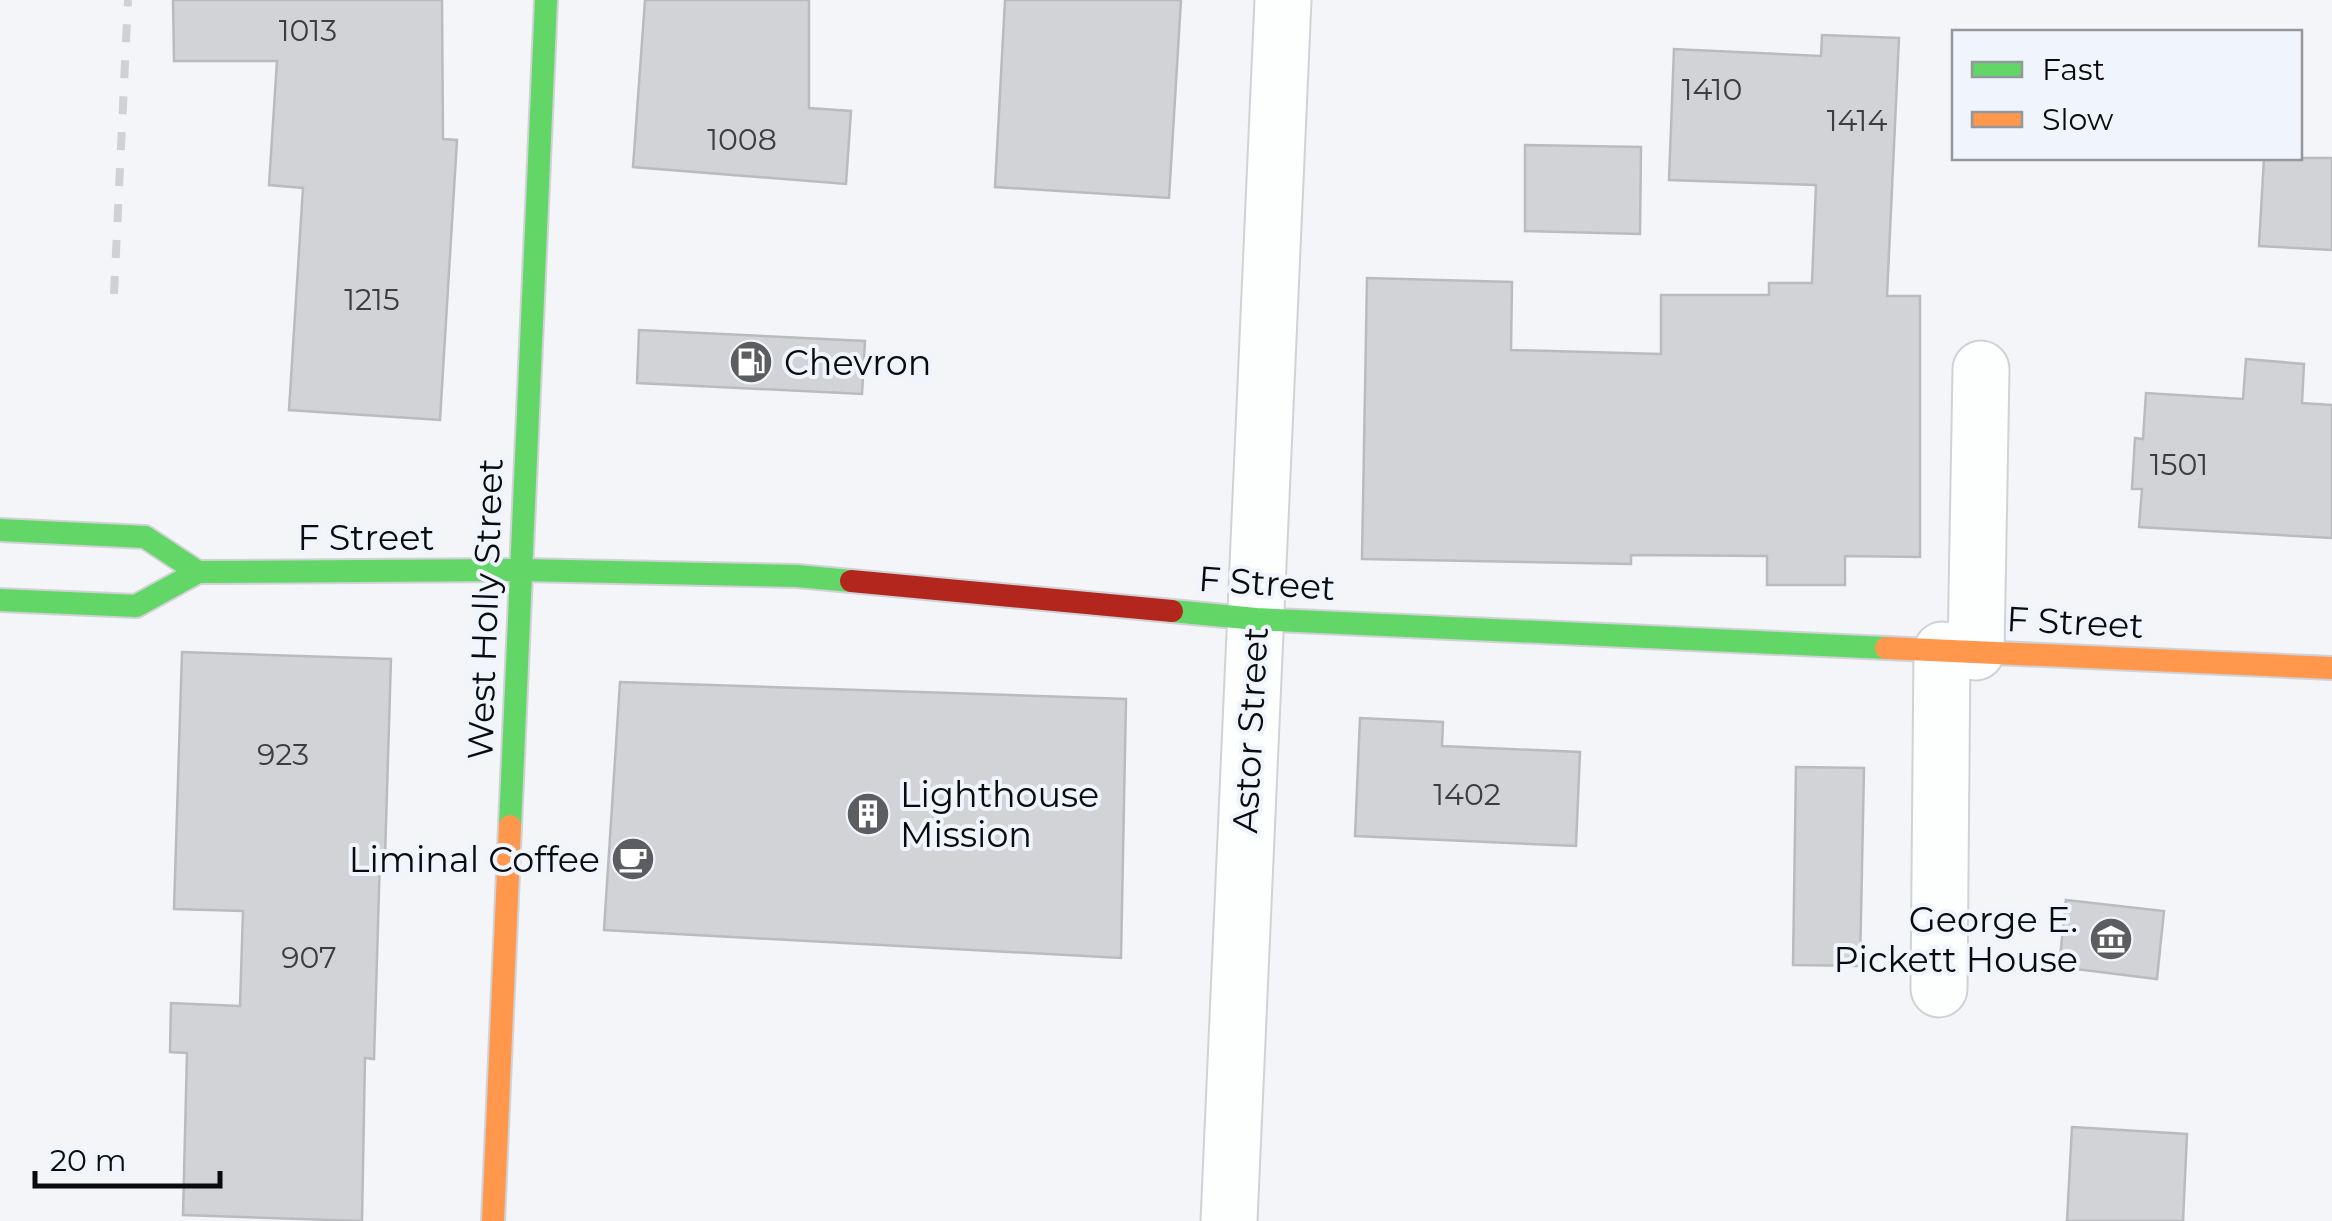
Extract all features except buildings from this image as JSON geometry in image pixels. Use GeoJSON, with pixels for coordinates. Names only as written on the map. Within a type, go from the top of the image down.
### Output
{"type":"FeatureCollection","features":[{"type":"Feature","properties":{"kind":"main road","name":"West Holly Street"},"geometry":{"type":"LineString","coordinates":[[493,1221],[546,0]]}},
{"type":"Feature","properties":{"kind":"main road"},"geometry":{"type":"LineString","coordinates":[[0,530],[145,537],[198,572]]}},
{"type":"Feature","properties":{"kind":"main road","name":"F Street"},"geometry":{"type":"LineString","coordinates":[[0,600],[136,606],[198,572],[523,570],[797,576],[1256,619],[2332,668]]}},
{"type":"Feature","properties":{"kind":"street","name":"Astor Street"},"geometry":{"type":"LineString","coordinates":[[1228,1221],[1283,0]]}},
{"type":"Feature","properties":{"kind":"street"},"geometry":{"type":"LineString","coordinates":[[1939,989],[1981,369]]}},
{"type":"Feature","properties":{"kind":"railway"},"geometry":{"type":"LineString","coordinates":[[114,294],[128,0]]}},
{"type":"Feature","properties":{"kind":"traffic: fast"},"geometry":{"type":"LineString","coordinates":[[510,826],[546,0]]}},
{"type":"Feature","properties":{"kind":"traffic: fast"},"geometry":{"type":"LineString","coordinates":[[0,530],[145,537],[198,572]]}},
{"type":"Feature","properties":{"kind":"traffic: fast"},"geometry":{"type":"LineString","coordinates":[[0,600],[136,606],[198,572],[523,570],[797,576],[851,581]]}},
{"type":"Feature","properties":{"kind":"traffic: fast"},"geometry":{"type":"LineString","coordinates":[[1172,611],[1256,619],[1886,648]]}},
{"type":"Feature","properties":{"kind":"traffic: slow"},"geometry":{"type":"LineString","coordinates":[[1886,648],[2332,668]]}},
{"type":"Feature","properties":{"kind":"traffic: slow"},"geometry":{"type":"LineString","coordinates":[[493,1221],[510,826]]}},
{"type":"Feature","properties":{"kind":"traffic: jam"},"geometry":{"type":"LineString","coordinates":[[851,581],[1172,611]]}},
{"type":"Feature","properties":{"kind":"place","name":"Chevron"},"geometry":{"type":"Point","coordinates":[751,362]}},
{"type":"Feature","properties":{"kind":"place","name":"Lighthouse Mission"},"geometry":{"type":"Point","coordinates":[868,814]}},
{"type":"Feature","properties":{"kind":"place","name":"Liminal Coffee"},"geometry":{"type":"Point","coordinates":[633,859]}},
{"type":"Feature","properties":{"kind":"place","name":"George E. Pickett House"},"geometry":{"type":"Point","coordinates":[2111,939]}}]}
